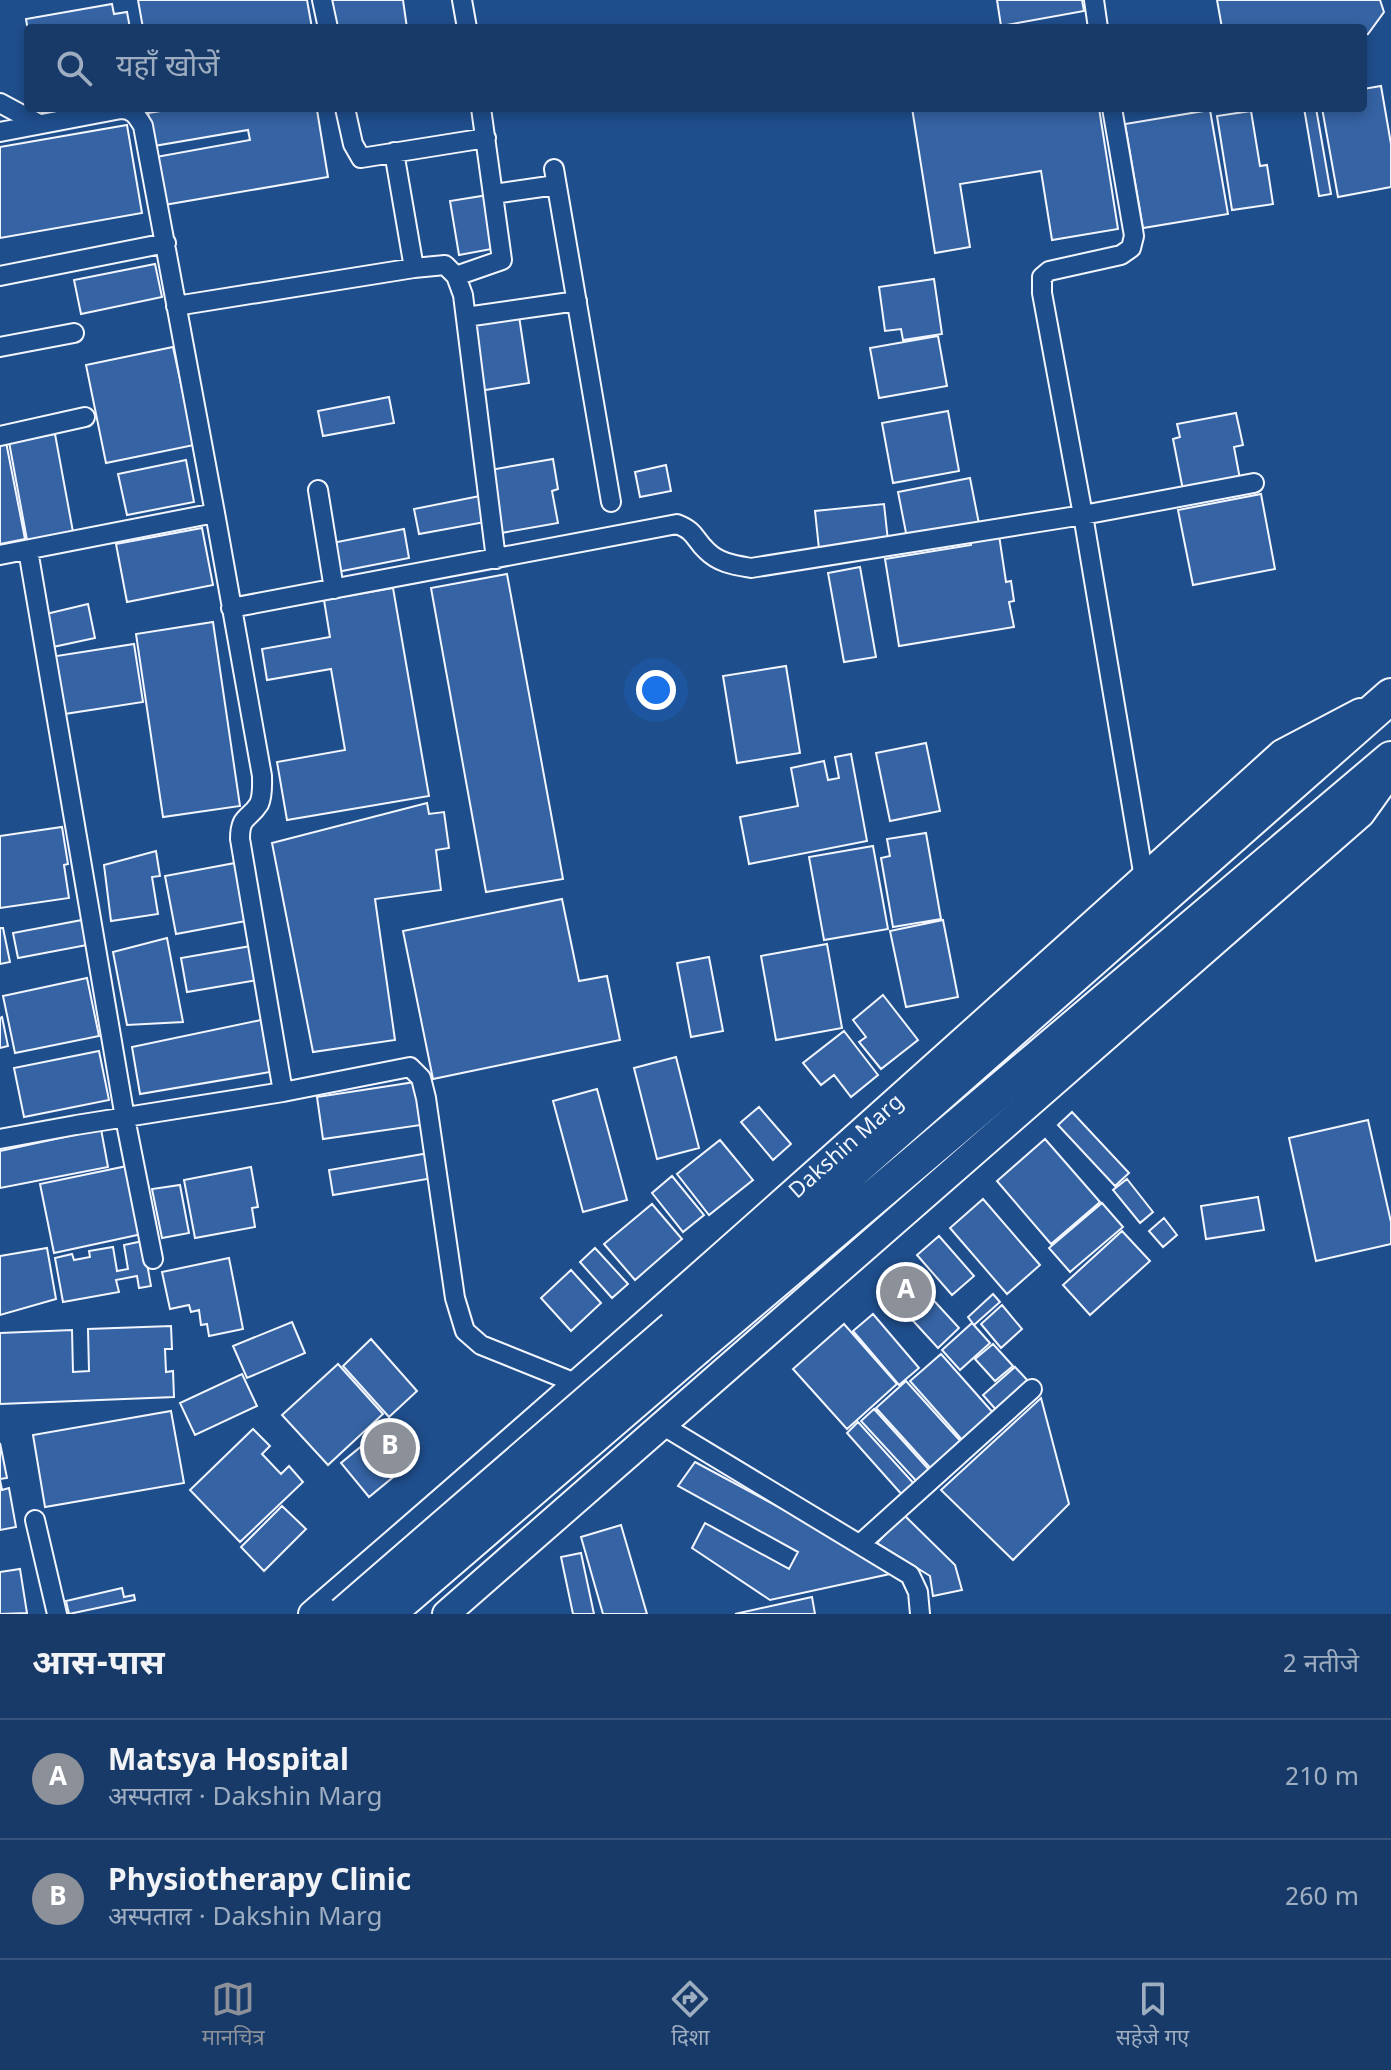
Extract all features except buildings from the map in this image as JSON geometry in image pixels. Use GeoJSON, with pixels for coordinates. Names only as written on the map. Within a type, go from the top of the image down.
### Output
{"type":"FeatureCollection","features":[{"type":"Feature","properties":{"kind":"highway","name":"Dakshin Marg"},"geometry":{"type":"LineString","coordinates":[[387,1614],[685,1337],[1391,696]]}},
{"type":"Feature","properties":{"kind":"highway","name":"Dakshin Marg"},"geometry":{"type":"LineString","coordinates":[[344,1614],[1391,759]]}},
{"type":"Feature","properties":{"kind":"street"},"geometry":{"type":"LineString","coordinates":[[322,0],[327,24]]}},
{"type":"Feature","properties":{"kind":"street"},"geometry":{"type":"LineString","coordinates":[[462,0],[466,24]]}},
{"type":"Feature","properties":{"kind":"street"},"geometry":{"type":"LineString","coordinates":[[1094,0],[1097,24]]}},
{"type":"Feature","properties":{"kind":"street"},"geometry":{"type":"LineString","coordinates":[[0,103],[39,124]]}},
{"type":"Feature","properties":{"kind":"street"},"geometry":{"type":"LineString","coordinates":[[0,132],[105,112]]}},
{"type":"Feature","properties":{"kind":"street"},"geometry":{"type":"LineString","coordinates":[[133,112],[143,126],[166,243],[262,784],[258,805],[240,827],[240,839],[283,1092]]}},
{"type":"Feature","properties":{"kind":"street"},"geometry":{"type":"LineString","coordinates":[[346,112],[353,144],[361,158],[486,138]]}},
{"type":"Feature","properties":{"kind":"street"},"geometry":{"type":"LineString","coordinates":[[456,276],[502,260],[482,112]]}},
{"type":"Feature","properties":{"kind":"street"},"geometry":{"type":"LineString","coordinates":[[1113,112],[1134,236],[1131,248],[1121,255],[1049,271],[1042,277],[1042,293],[1144,878]]}},
{"type":"Feature","properties":{"kind":"street"},"geometry":{"type":"LineString","coordinates":[[394,152],[414,268]]}},
{"type":"Feature","properties":{"kind":"street"},"geometry":{"type":"LineString","coordinates":[[494,194],[555,177],[611,502]]}},
{"type":"Feature","properties":{"kind":"street"},"geometry":{"type":"LineString","coordinates":[[0,276],[166,243]]}},
{"type":"Feature","properties":{"kind":"street"},"geometry":{"type":"LineString","coordinates":[[176,306],[445,265],[456,276],[463,295],[496,559]]}},
{"type":"Feature","properties":{"kind":"street"},"geometry":{"type":"LineString","coordinates":[[466,317],[577,301]]}},
{"type":"Feature","properties":{"kind":"street"},"geometry":{"type":"LineString","coordinates":[[0,347],[74,333]]}},
{"type":"Feature","properties":{"kind":"street"},"geometry":{"type":"LineString","coordinates":[[0,436],[85,417]]}},
{"type":"Feature","properties":{"kind":"street"},"geometry":{"type":"LineString","coordinates":[[231,608],[677,524],[689,529],[707,552],[727,564],[751,568],[1083,515],[1254,483]]}},
{"type":"Feature","properties":{"kind":"street"},"geometry":{"type":"LineString","coordinates":[[318,490],[334,589]]}},
{"type":"Feature","properties":{"kind":"street"},"geometry":{"type":"LineString","coordinates":[[0,555],[215,513]]}},
{"type":"Feature","properties":{"kind":"street"},"geometry":{"type":"LineString","coordinates":[[28,550],[125,1118],[153,1259]]}},
{"type":"Feature","properties":{"kind":"street","name":"Dakshin Marg"},"geometry":{"type":"LineString","coordinates":[[312,1614],[861,1133],[1282,753],[1391,696]]}},
{"type":"Feature","properties":{"kind":"street"},"geometry":{"type":"LineString","coordinates":[[396,1542],[452,1609],[1361,814],[1391,772]]}},
{"type":"Feature","properties":{"kind":"street"},"geometry":{"type":"LineString","coordinates":[[0,1139],[283,1092],[410,1067],[421,1078],[455,1298],[465,1331],[481,1345],[578,1384]]}},
{"type":"Feature","properties":{"kind":"street"},"geometry":{"type":"LineString","coordinates":[[860,1544],[1032,1389]]}},
{"type":"Feature","properties":{"kind":"street"},"geometry":{"type":"LineString","coordinates":[[662,1425],[910,1575],[918,1592],[920,1614]]}},
{"type":"Feature","properties":{"kind":"street"},"geometry":{"type":"LineString","coordinates":[[35,1520],[57,1614]]}},
{"type":"Feature","properties":{"kind":"place","name":"Matsya Hospital"},"geometry":{"type":"Point","coordinates":[906,1292]}},
{"type":"Feature","properties":{"kind":"place","name":"Physiotherapy Clinic"},"geometry":{"type":"Point","coordinates":[390,1448]}}]}
